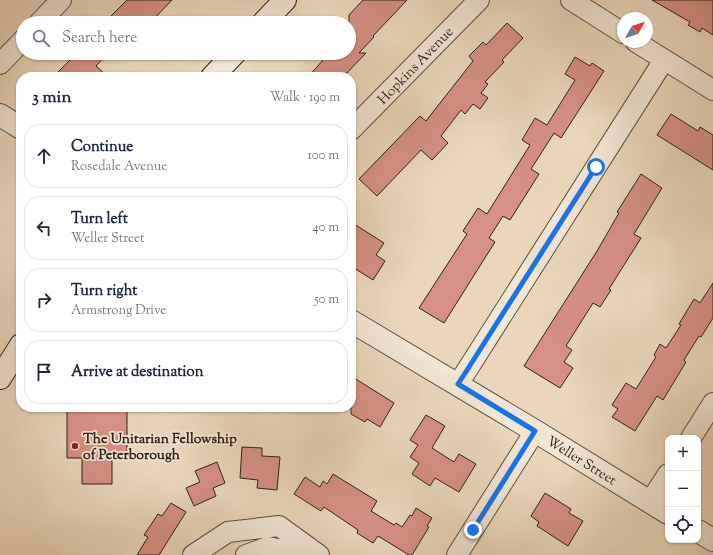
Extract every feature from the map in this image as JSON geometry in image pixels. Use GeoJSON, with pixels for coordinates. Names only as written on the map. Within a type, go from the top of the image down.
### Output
{"type":"FeatureCollection","features":[{"type":"Feature","properties":{"kind":"street"},"geometry":{"type":"LineString","coordinates":[[46,16],[61,0]]}},
{"type":"Feature","properties":{"kind":"street"},"geometry":{"type":"LineString","coordinates":[[270,16],[285,0]]}},
{"type":"Feature","properties":{"kind":"street","name":"Hopkins Avenue"},"geometry":{"type":"LineString","coordinates":[[356,125],[479,0]]}},
{"type":"Feature","properties":{"kind":"street"},"geometry":{"type":"LineString","coordinates":[[571,0],[617,29]]}},
{"type":"Feature","properties":{"kind":"street"},"geometry":{"type":"LineString","coordinates":[[0,64],[16,47]]}},
{"type":"Feature","properties":{"kind":"street"},"geometry":{"type":"LineString","coordinates":[[645,48],[713,90]]}},
{"type":"Feature","properties":{"kind":"street"},"geometry":{"type":"LineString","coordinates":[[217,72],[228,60]]}},
{"type":"Feature","properties":{"kind":"street"},"geometry":{"type":"LineString","coordinates":[[458,384],[664,60]]}},
{"type":"Feature","properties":{"kind":"street"},"geometry":{"type":"LineString","coordinates":[[0,115],[16,125]]}},
{"type":"Feature","properties":{"kind":"street","name":"Weller Street"},"geometry":{"type":"LineString","coordinates":[[356,324],[458,384],[665,511]]}},
{"type":"Feature","properties":{"kind":"street"},"geometry":{"type":"LineString","coordinates":[[0,378],[16,353]]}},
{"type":"Feature","properties":{"kind":"street"},"geometry":{"type":"LineString","coordinates":[[693,435],[713,403]]}},
{"type":"Feature","properties":{"kind":"street"},"geometry":{"type":"LineString","coordinates":[[457,555],[535,431]]}},
{"type":"Feature","properties":{"kind":"street"},"geometry":{"type":"LineString","coordinates":[[650,502],[665,479]]}},
{"type":"Feature","properties":{"kind":"street"},"geometry":{"type":"LineString","coordinates":[[193,555],[228,532],[278,526],[319,555]]}},
{"type":"Feature","properties":{"kind":"street"},"geometry":{"type":"LineString","coordinates":[[701,533],[713,540]]}},
{"type":"Feature","properties":{"kind":"street"},"geometry":{"type":"LineString","coordinates":[[246,555],[268,547],[309,555]]}},
{"type":"Feature","properties":{"kind":"building"},"geometry":{"type":"Polygon","coordinates":[[[127,0],[172,0],[157,16],[111,16],[127,0]]]}},
{"type":"Feature","properties":{"kind":"building"},"geometry":{"type":"Polygon","coordinates":[[[363,0],[407,0],[359,53],[366,53],[348,72],[312,72],[323,60],[356,60],[356,16],[349,15],[363,0]]]}},
{"type":"Feature","properties":{"kind":"building"},"geometry":{"type":"Polygon","coordinates":[[[652,0],[713,0],[713,35],[702,28],[700,32],[688,25],[690,22],[652,0]]]}},
{"type":"Feature","properties":{"kind":"building"},"geometry":{"type":"Polygon","coordinates":[[[507,23],[523,38],[502,60],[504,62],[485,82],[488,84],[481,93],[488,98],[480,109],[473,104],[465,114],[461,110],[441,136],[448,143],[432,160],[421,150],[377,196],[359,179],[420,116],[426,121],[473,61],[469,56],[483,42],[486,45],[507,23]]]}},
{"type":"Feature","properties":{"kind":"building"},"geometry":{"type":"Polygon","coordinates":[[[575,57],[590,66],[592,63],[604,71],[561,138],[554,133],[531,169],[539,174],[510,220],[503,216],[489,238],[495,242],[444,323],[419,308],[467,234],[463,231],[478,208],[487,214],[530,145],[522,140],[535,118],[547,125],[575,80],[565,74],[575,57]]]}},
{"type":"Feature","properties":{"kind":"building"},"geometry":{"type":"Polygon","coordinates":[[[70,60],[102,60],[96,66],[103,72],[58,72],[70,60]]]}},
{"type":"Feature","properties":{"kind":"building"},"geometry":{"type":"Polygon","coordinates":[[[671,114],[698,131],[700,127],[713,135],[713,170],[657,135],[671,114]]]}},
{"type":"Feature","properties":{"kind":"building"},"geometry":{"type":"Polygon","coordinates":[[[641,174],[662,188],[634,234],[641,238],[609,289],[611,290],[600,307],[593,303],[566,346],[572,350],[564,362],[573,368],[560,388],[524,366],[597,251],[619,213],[617,212],[641,174]]]}},
{"type":"Feature","properties":{"kind":"building"},"geometry":{"type":"Polygon","coordinates":[[[356,225],[384,243],[376,255],[385,261],[373,280],[356,269],[356,225]]]}},
{"type":"Feature","properties":{"kind":"building"},"geometry":{"type":"Polygon","coordinates":[[[713,283],[713,318],[701,337],[699,336],[684,360],[686,362],[663,400],[657,396],[635,431],[612,417],[618,409],[612,405],[626,383],[636,389],[656,357],[654,355],[660,344],[666,348],[681,325],[679,324],[694,299],[700,303],[713,283]]]}},
{"type":"Feature","properties":{"kind":"building"},"geometry":{"type":"Polygon","coordinates":[[[356,379],[394,403],[380,427],[367,419],[365,422],[351,414],[351,412],[356,412],[356,379]]]}},
{"type":"Feature","properties":{"kind":"building"},"geometry":{"type":"Polygon","coordinates":[[[67,412],[127,412],[127,459],[112,458],[112,484],[82,484],[82,458],[67,458],[67,412]]]}},
{"type":"Feature","properties":{"kind":"building"},"geometry":{"type":"Polygon","coordinates":[[[426,415],[445,426],[432,448],[454,462],[459,454],[476,464],[459,492],[435,478],[430,486],[412,474],[419,463],[410,457],[418,445],[410,440],[426,415]]]}},
{"type":"Feature","properties":{"kind":"building"},"geometry":{"type":"Polygon","coordinates":[[[242,447],[262,448],[262,456],[280,457],[277,490],[257,488],[258,480],[240,478],[242,447]]]}},
{"type":"Feature","properties":{"kind":"building"},"geometry":{"type":"Polygon","coordinates":[[[217,462],[225,483],[213,488],[216,496],[194,506],[186,488],[200,482],[195,471],[217,462]]]}},
{"type":"Feature","properties":{"kind":"building"},"geometry":{"type":"Polygon","coordinates":[[[333,474],[377,501],[371,511],[394,525],[396,523],[402,527],[410,515],[412,516],[416,508],[432,518],[427,526],[429,527],[412,555],[409,555],[378,536],[373,543],[357,533],[358,530],[324,507],[321,511],[294,494],[305,477],[320,487],[323,481],[327,484],[333,474]]]}},
{"type":"Feature","properties":{"kind":"building"},"geometry":{"type":"Polygon","coordinates":[[[545,493],[571,509],[569,513],[583,521],[568,546],[537,526],[539,522],[531,516],[545,493]]]}},
{"type":"Feature","properties":{"kind":"building"},"geometry":{"type":"Polygon","coordinates":[[[171,503],[186,512],[159,555],[137,555],[148,537],[144,535],[158,514],[162,516],[171,503]]]}},
{"type":"Feature","properties":{"kind":"place","name":"The Unitarian Fellowship of Peterborough"},"geometry":{"type":"Point","coordinates":[75,446]}},
{"type":"Feature","properties":{"kind":"route"},"geometry":{"type":"LineString","coordinates":[[473,530],[535,431],[458,384],[596,167]]}}]}
